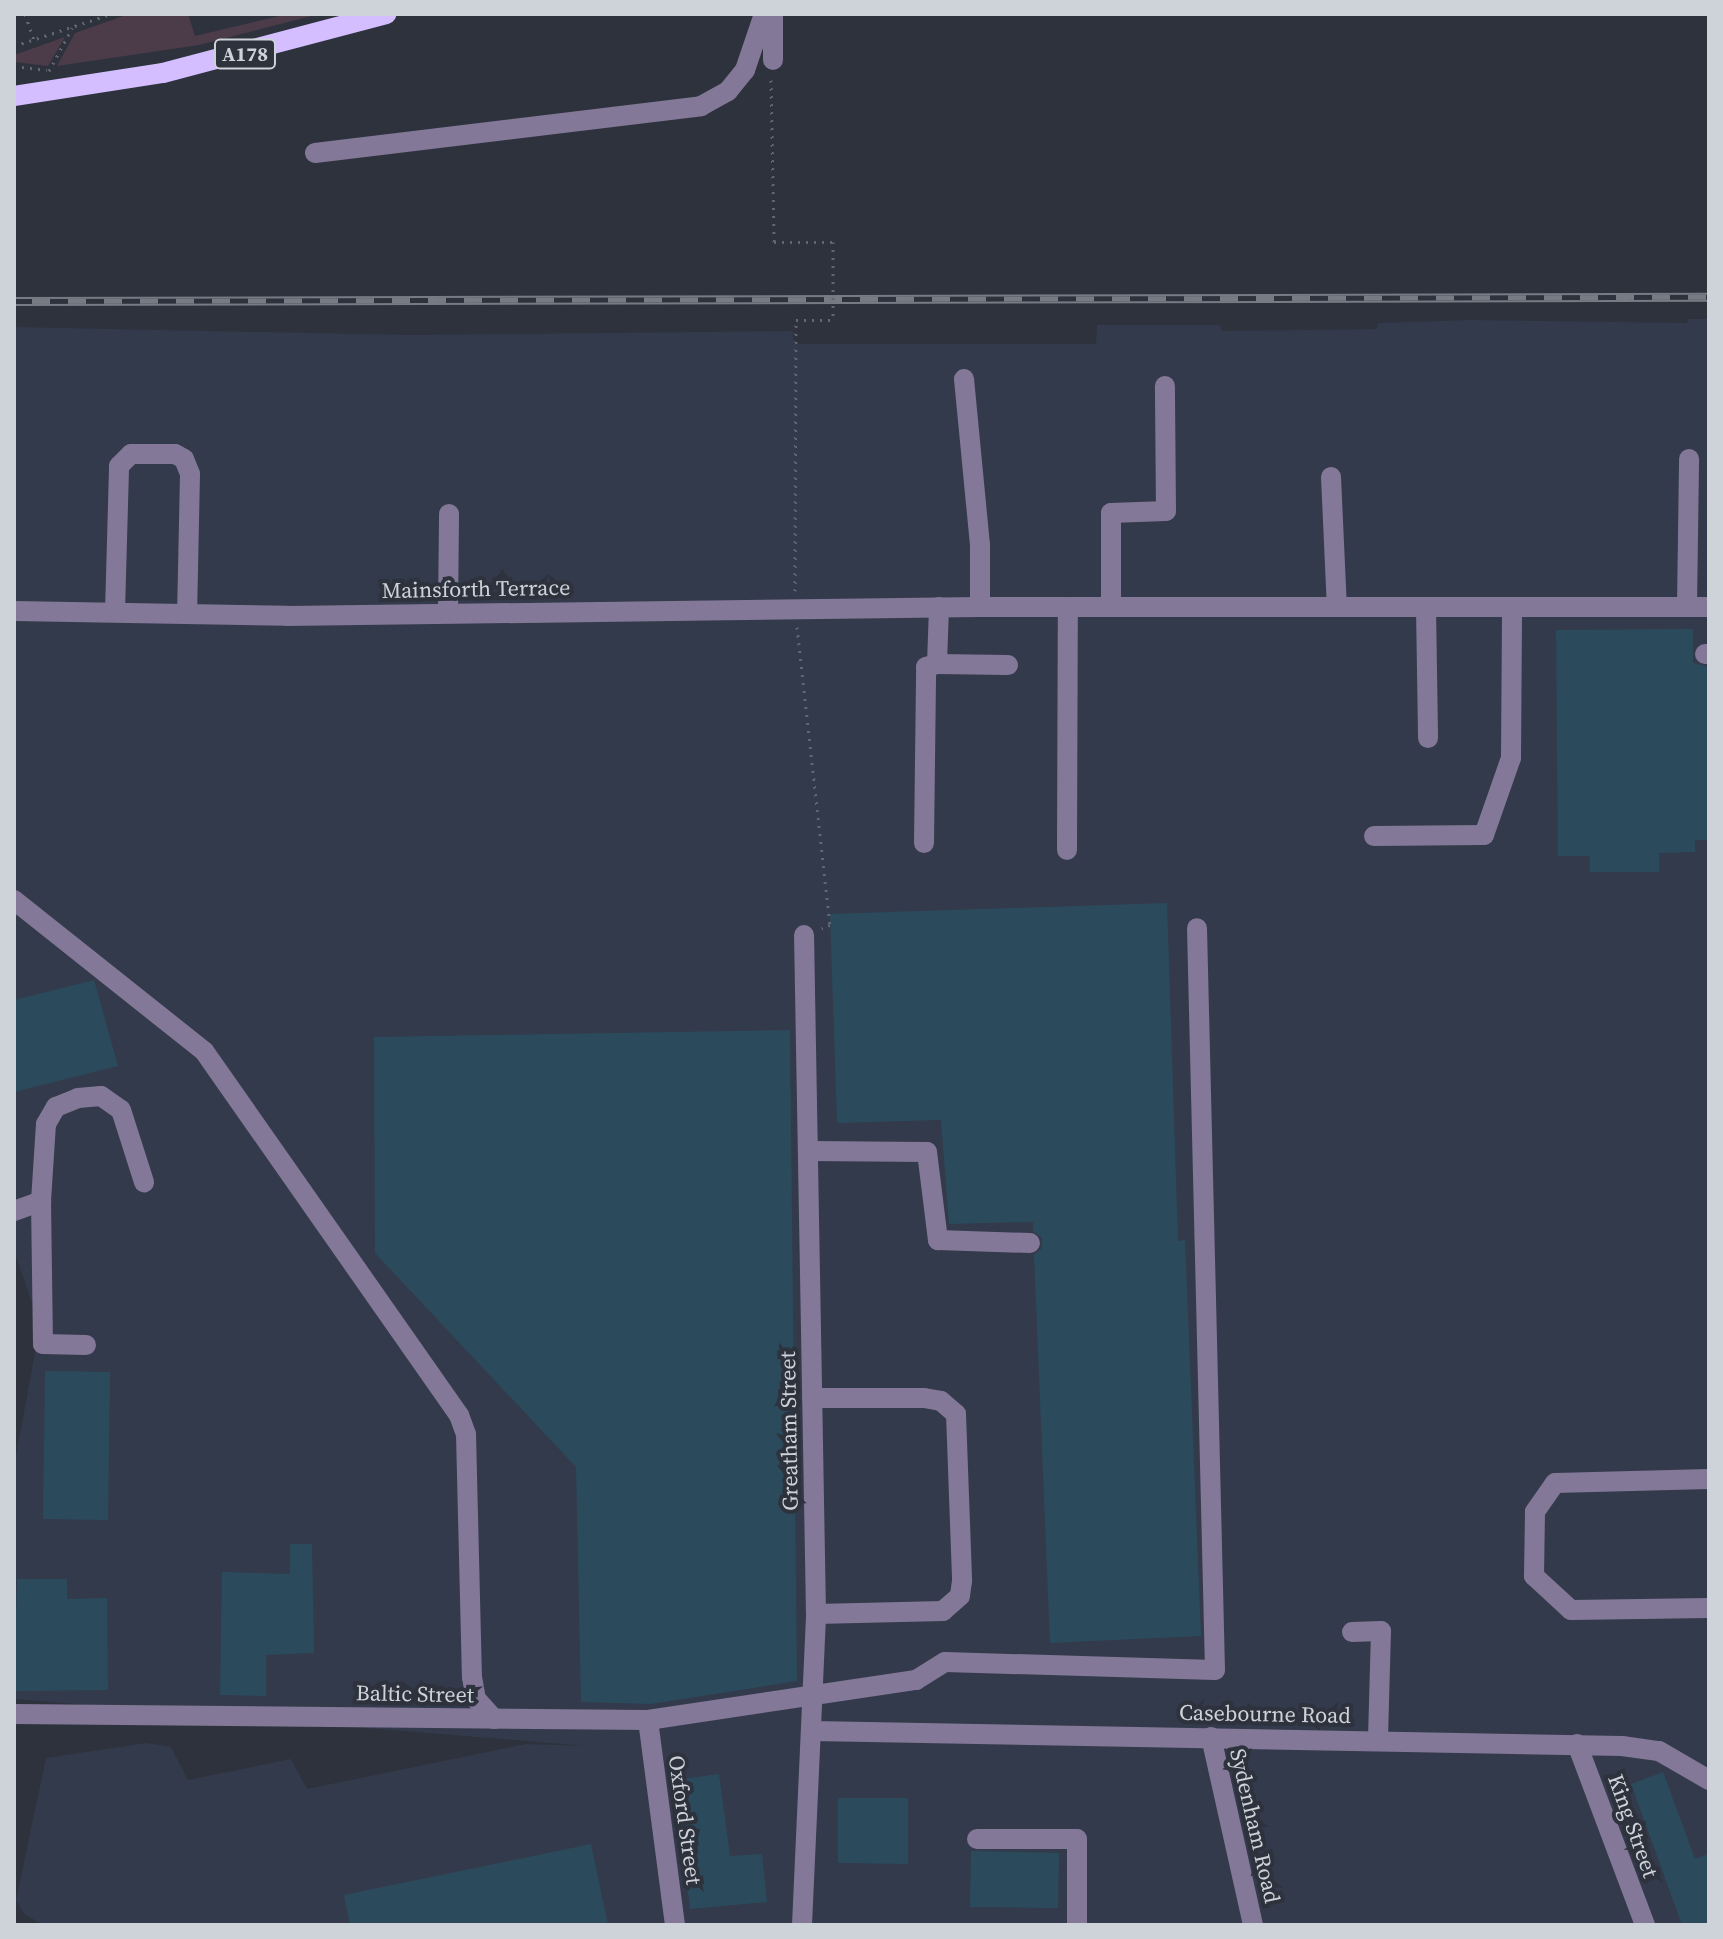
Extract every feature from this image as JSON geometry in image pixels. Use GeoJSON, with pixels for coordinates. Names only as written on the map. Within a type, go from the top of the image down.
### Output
{"type":"FeatureCollection","features":[{"type":"Feature","properties":{"kind":"main road","name":"A178"},"geometry":{"type":"LineString","coordinates":[[14,96],[58,92],[163,73],[376,15]]}},
{"type":"Feature","properties":{"kind":"main road","name":"A178"},"geometry":{"type":"LineString","coordinates":[[14,105],[58,92]]}},
{"type":"Feature","properties":{"kind":"street"},"geometry":{"type":"LineString","coordinates":[[315,153],[701,106],[728,91],[745,70],[764,14]]}},
{"type":"Feature","properties":{"kind":"street"},"geometry":{"type":"LineString","coordinates":[[773,14],[773,60]]}},
{"type":"Feature","properties":{"kind":"street"},"geometry":{"type":"LineString","coordinates":[[964,379],[980,544],[980,607]]}},
{"type":"Feature","properties":{"kind":"street"},"geometry":{"type":"LineString","coordinates":[[1111,607],[1111,513],[1166,511],[1165,386]]}},
{"type":"Feature","properties":{"kind":"street"},"geometry":{"type":"LineString","coordinates":[[115,612],[119,466],[131,454],[175,454],[184,459],[190,474],[187,614]]}},
{"type":"Feature","properties":{"kind":"street"},"geometry":{"type":"LineString","coordinates":[[1687,607],[1689,459]]}},
{"type":"Feature","properties":{"kind":"street"},"geometry":{"type":"LineString","coordinates":[[1331,477],[1337,607]]}},
{"type":"Feature","properties":{"kind":"street"},"geometry":{"type":"LineString","coordinates":[[448,613],[449,514]]}},
{"type":"Feature","properties":{"kind":"street"},"geometry":{"type":"LineString","coordinates":[[937,664],[939,607]]}},
{"type":"Feature","properties":{"kind":"street","name":"Mainsforth Terrace"},"geometry":{"type":"LineString","coordinates":[[14,611],[187,614],[939,607],[1709,607]]}},
{"type":"Feature","properties":{"kind":"street"},"geometry":{"type":"LineString","coordinates":[[1067,850],[1068,607]]}},
{"type":"Feature","properties":{"kind":"street"},"geometry":{"type":"LineString","coordinates":[[1426,607],[1428,738]]}},
{"type":"Feature","properties":{"kind":"street"},"geometry":{"type":"LineString","coordinates":[[1374,836],[1484,835],[1511,758],[1512,607]]}},
{"type":"Feature","properties":{"kind":"street"},"geometry":{"type":"LineString","coordinates":[[924,843],[926,667],[937,664],[1008,665]]}},
{"type":"Feature","properties":{"kind":"street"},"geometry":{"type":"LineString","coordinates":[[14,900],[204,1051],[459,1415],[466,1434],[472,1677],[476,1699],[494,1719]]}},
{"type":"Feature","properties":{"kind":"street","name":"Baltic Street"},"geometry":{"type":"LineString","coordinates":[[14,1714],[648,1720],[916,1680],[945,1662],[1215,1670],[1197,928]]}},
{"type":"Feature","properties":{"kind":"street","name":"Greatham Street"},"geometry":{"type":"LineString","coordinates":[[802,1925],[816,1614],[804,935]]}},
{"type":"Feature","properties":{"kind":"street"},"geometry":{"type":"LineString","coordinates":[[86,1345],[43,1344],[41,1201],[46,1124],[56,1107],[78,1098],[101,1096],[121,1110],[144,1182]]}},
{"type":"Feature","properties":{"kind":"street"},"geometry":{"type":"LineString","coordinates":[[808,1151],[927,1152],[938,1240],[1030,1243]]}},
{"type":"Feature","properties":{"kind":"street"},"geometry":{"type":"LineString","coordinates":[[14,1211],[41,1201]]}},
{"type":"Feature","properties":{"kind":"street"},"geometry":{"type":"LineString","coordinates":[[812,1398],[924,1398],[941,1401],[956,1414],[962,1581],[960,1596],[943,1611],[816,1614]]}},
{"type":"Feature","properties":{"kind":"street"},"geometry":{"type":"LineString","coordinates":[[1709,1479],[1555,1483],[1535,1512],[1534,1576],[1571,1610],[1709,1608]]}},
{"type":"Feature","properties":{"kind":"street"},"geometry":{"type":"LineString","coordinates":[[1352,1632],[1381,1631],[1378,1740]]}},
{"type":"Feature","properties":{"kind":"street","name":"Oxford Street"},"geometry":{"type":"LineString","coordinates":[[648,1720],[675,1925]]}},
{"type":"Feature","properties":{"kind":"street","name":"Casebourne Road"},"geometry":{"type":"LineString","coordinates":[[813,1731],[1577,1744],[1659,1751],[1709,1780]]}},
{"type":"Feature","properties":{"kind":"street","name":"Sydenham Road"},"geometry":{"type":"LineString","coordinates":[[1211,1737],[1253,1925]]}},
{"type":"Feature","properties":{"kind":"street","name":"King Street"},"geometry":{"type":"LineString","coordinates":[[1577,1744],[1645,1925]]}},
{"type":"Feature","properties":{"kind":"street"},"geometry":{"type":"LineString","coordinates":[[977,1839],[1077,1839],[1077,1925]]}},
{"type":"Feature","properties":{"kind":"path"},"geometry":{"type":"LineString","coordinates":[[25,14],[34,40]]}},
{"type":"Feature","properties":{"kind":"path"},"geometry":{"type":"LineString","coordinates":[[14,46],[111,14]]}},
{"type":"Feature","properties":{"kind":"path"},"geometry":{"type":"LineString","coordinates":[[32,80],[51,70],[72,28]]}},
{"type":"Feature","properties":{"kind":"path"},"geometry":{"type":"LineString","coordinates":[[773,60],[774,242],[833,242],[833,320],[796,320],[795,610],[830,925],[804,935]]}},
{"type":"Feature","properties":{"kind":"path"},"geometry":{"type":"LineString","coordinates":[[14,66],[51,70]]}},
{"type":"Feature","properties":{"kind":"shaded area"},"geometry":{"type":"Polygon","coordinates":[[[129,14],[188,14],[195,36],[288,14],[319,14],[199,45],[57,66],[75,33],[129,14]]]}},
{"type":"Feature","properties":{"kind":"shaded area"},"geometry":{"type":"Polygon","coordinates":[[[65,37],[48,66],[14,62],[14,55],[65,37]]]}},
{"type":"Feature","properties":{"kind":"shaded area"},"geometry":{"type":"Polygon","coordinates":[[[1688,319],[1709,319],[1709,1925],[43,1925],[24,1914],[16,1900],[46,1758],[146,1743],[171,1747],[188,1780],[291,1759],[307,1789],[526,1744],[586,1746],[14,1699],[14,1466],[40,1326],[14,1251],[14,327],[410,335],[793,331],[794,344],[1096,344],[1097,325],[1220,325],[1222,331],[1377,329],[1378,323],[1472,320],[1687,323],[1688,319]]]}},
{"type":"Feature","properties":{"kind":"building"},"geometry":{"type":"Polygon","coordinates":[[[1693,629],[1693,663],[1709,667],[1709,840],[1695,840],[1695,852],[1659,853],[1659,872],[1590,872],[1590,856],[1558,856],[1556,630],[1693,629]]]}},
{"type":"Feature","properties":{"kind":"building"},"geometry":{"type":"Polygon","coordinates":[[[1167,903],[1178,1241],[1185,1240],[1201,1636],[1050,1643],[1034,1255],[1041,1249],[1042,1238],[1033,1231],[1033,1222],[949,1224],[941,1120],[837,1123],[830,914],[1167,903]]]}},
{"type":"Feature","properties":{"kind":"building"},"geometry":{"type":"Polygon","coordinates":[[[94,980],[118,1066],[14,1092],[14,1000],[94,980]]]}},
{"type":"Feature","properties":{"kind":"building"},"geometry":{"type":"Polygon","coordinates":[[[790,1030],[797,1681],[651,1704],[581,1702],[576,1467],[375,1253],[374,1037],[790,1030]]]}},
{"type":"Feature","properties":{"kind":"building"},"geometry":{"type":"Polygon","coordinates":[[[45,1371],[110,1372],[108,1520],[43,1519],[45,1371]]]}},
{"type":"Feature","properties":{"kind":"building"},"geometry":{"type":"Polygon","coordinates":[[[290,1544],[312,1544],[314,1653],[266,1655],[266,1696],[220,1695],[222,1572],[290,1574],[290,1544]]]}},
{"type":"Feature","properties":{"kind":"building"},"geometry":{"type":"Polygon","coordinates":[[[17,1579],[67,1579],[67,1599],[107,1598],[108,1690],[14,1691],[17,1579]]]}},
{"type":"Feature","properties":{"kind":"building"},"geometry":{"type":"Polygon","coordinates":[[[1663,1772],[1695,1859],[1709,1854],[1709,1925],[1682,1925],[1631,1784],[1663,1772]]]}},
{"type":"Feature","properties":{"kind":"building"},"geometry":{"type":"Polygon","coordinates":[[[719,1774],[730,1856],[762,1854],[767,1902],[690,1909],[675,1780],[719,1774]]]}},
{"type":"Feature","properties":{"kind":"building"},"geometry":{"type":"Polygon","coordinates":[[[838,1798],[908,1798],[908,1864],[838,1863],[838,1798]]]}},
{"type":"Feature","properties":{"kind":"building"},"geometry":{"type":"Polygon","coordinates":[[[591,1844],[608,1925],[350,1925],[344,1895],[591,1844]]]}},
{"type":"Feature","properties":{"kind":"building"},"geometry":{"type":"Polygon","coordinates":[[[971,1851],[1059,1853],[1058,1908],[970,1907],[971,1851]]]}},
{"type":"Feature","properties":{"kind":"railway"},"geometry":{"type":"LineString","coordinates":[[14,301],[1709,297]]}}]}
